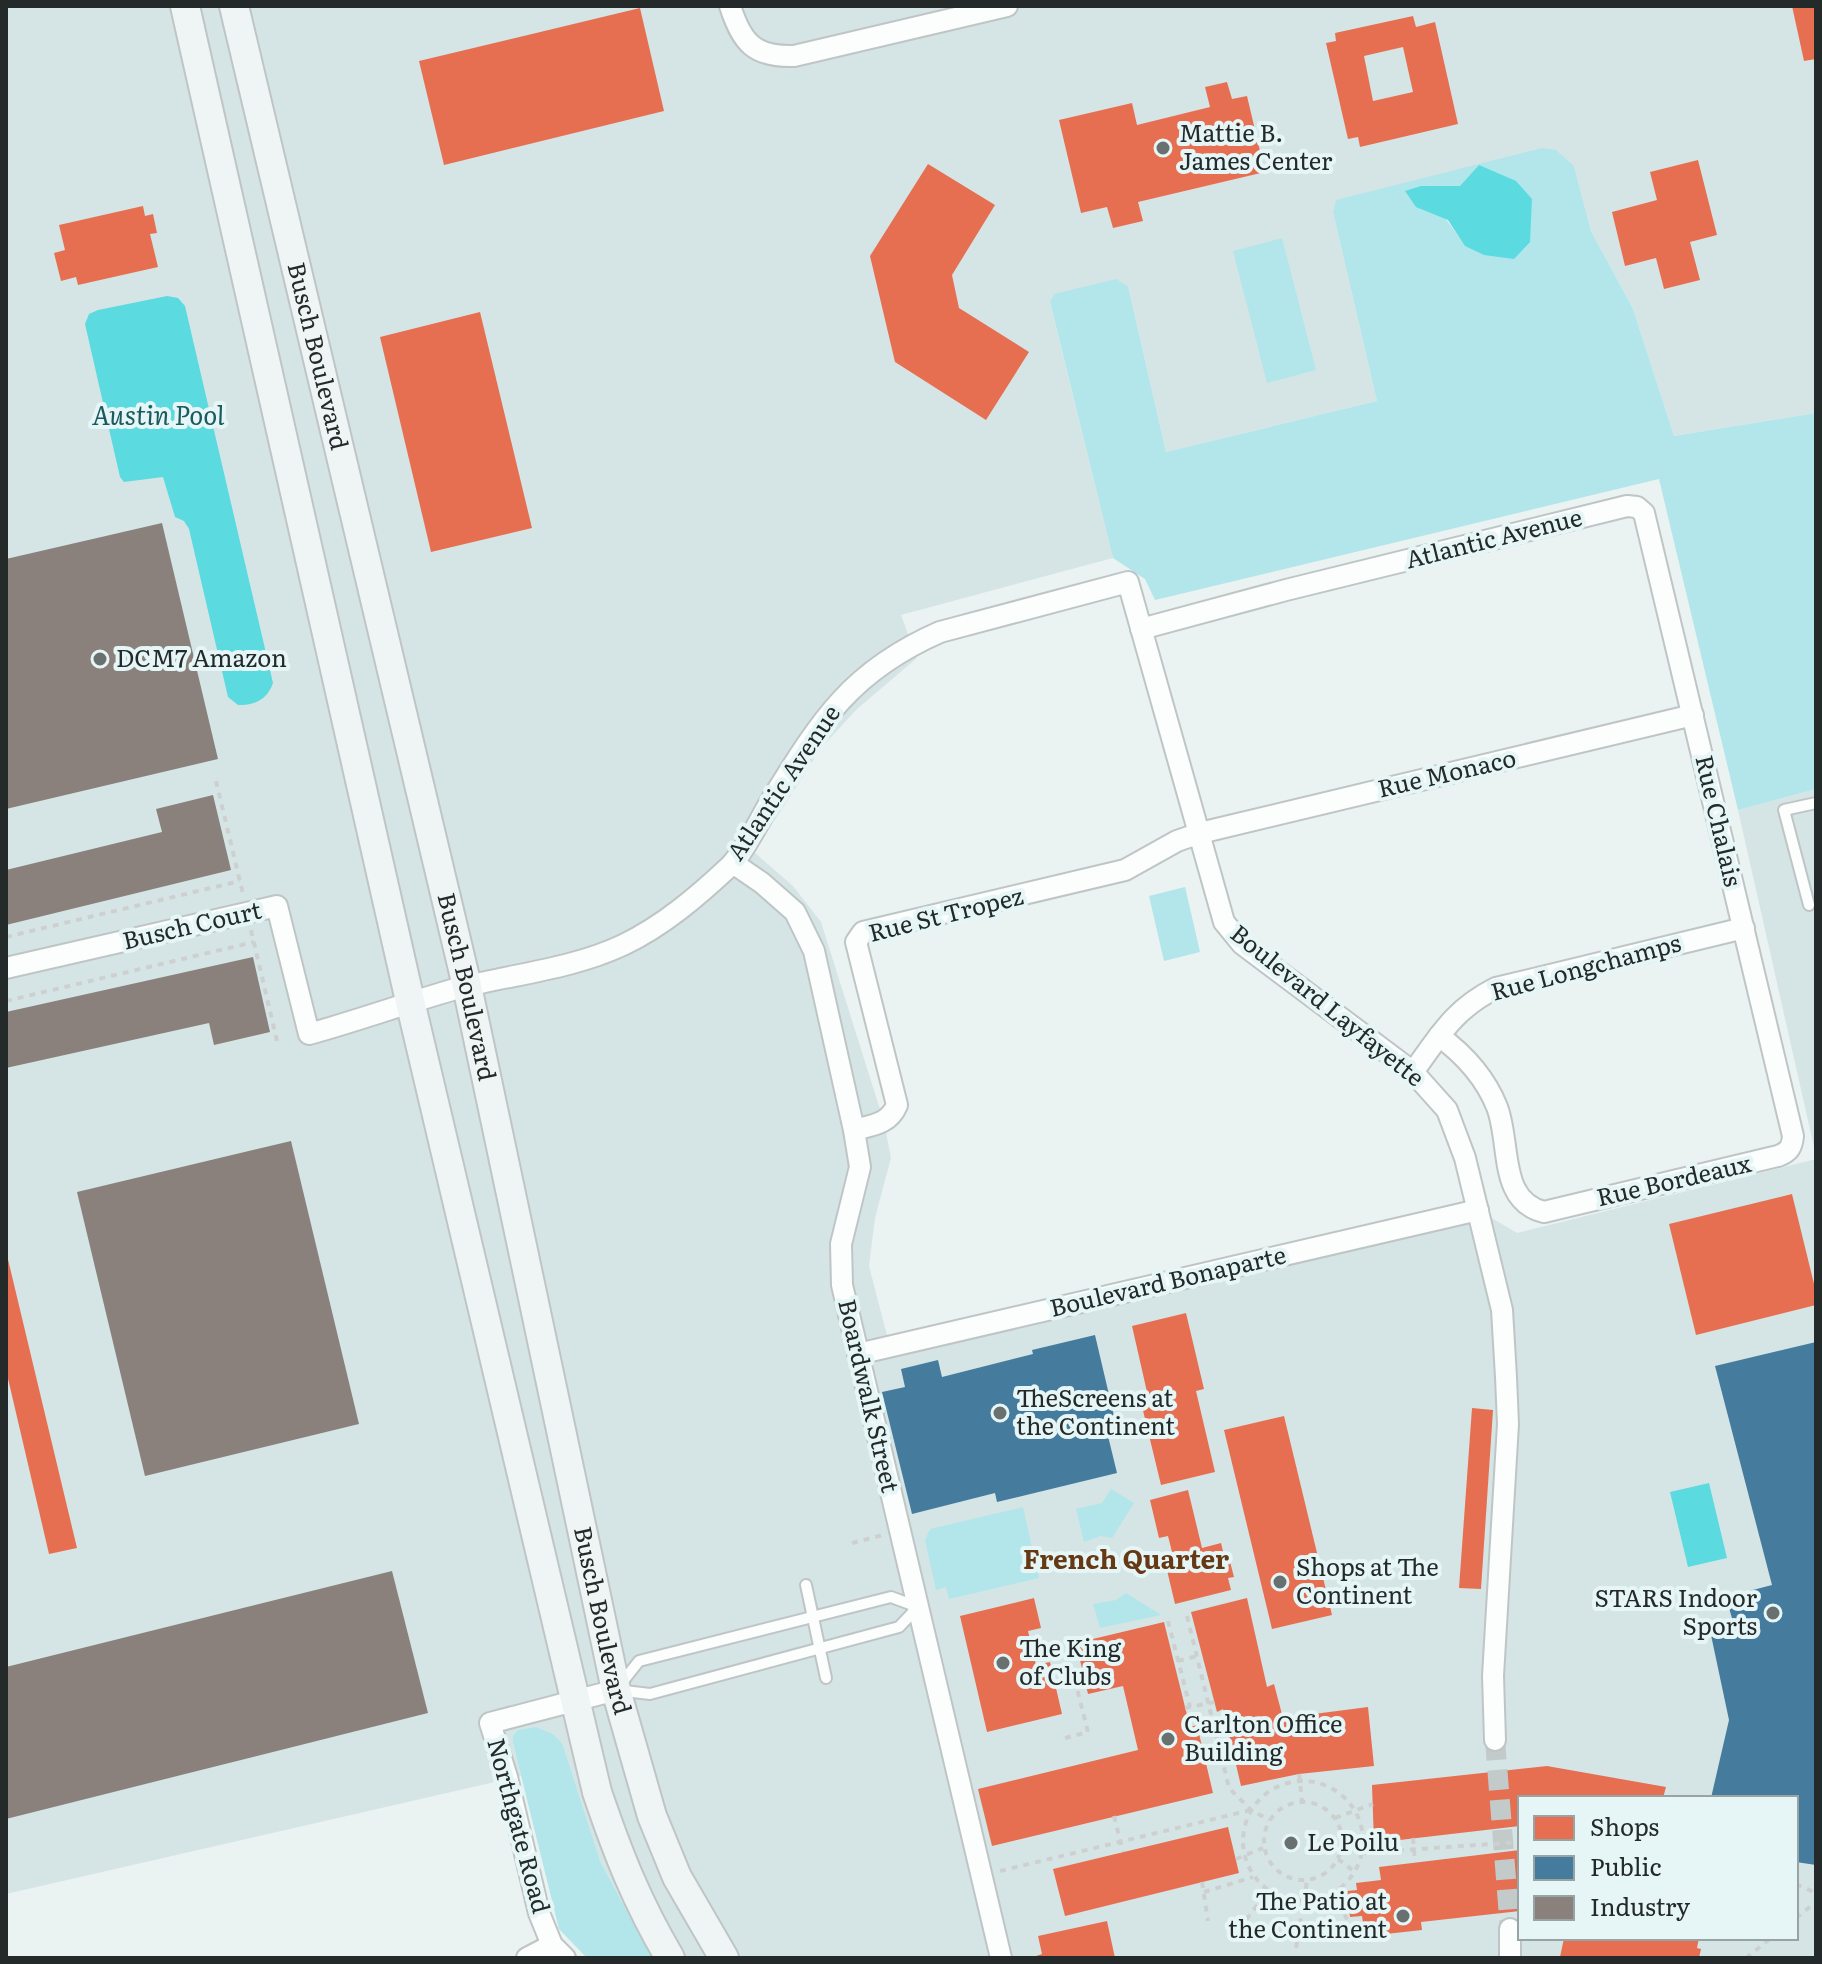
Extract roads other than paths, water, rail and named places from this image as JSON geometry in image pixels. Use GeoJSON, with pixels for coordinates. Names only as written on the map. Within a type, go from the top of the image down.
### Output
{"type":"FeatureCollection","features":[{"type":"Feature","properties":{"kind":"main road","name":"Busch Boulevard"},"geometry":{"type":"LineString","coordinates":[[185,6],[410,1001],[574,1700],[597,1792],[621,1865],[670,1958]]}},
{"type":"Feature","properties":{"kind":"main road","name":"Busch Boulevard"},"geometry":{"type":"LineString","coordinates":[[234,6],[467,986],[616,1690],[652,1816],[677,1877],[724,1958]]}},
{"type":"Feature","properties":{"kind":"street"},"geometry":{"type":"LineString","coordinates":[[730,6],[738,30],[756,51],[775,57],[794,56],[1007,6]]}},
{"type":"Feature","properties":{"kind":"street","name":"Atlantic Avenue"},"geometry":{"type":"LineString","coordinates":[[1141,629],[1301,586],[1627,506],[1637,507],[1644,513],[1647,522],[1693,715]]}},
{"type":"Feature","properties":{"kind":"street","name":"Boulevard Layfayette"},"geometry":{"type":"LineString","coordinates":[[1106,588],[1128,582],[1224,922],[1242,944],[1413,1072],[1447,1110],[1465,1158],[1502,1310],[1508,1424],[1493,1676],[1495,1740]]}},
{"type":"Feature","properties":{"kind":"street","name":"Atlantic Avenue"},"geometry":{"type":"LineString","coordinates":[[467,986],[571,963],[622,946],[659,925],[733,863],[816,727],[843,695],[875,667],[940,632],[1106,588]]}},
{"type":"Feature","properties":{"kind":"street","name":"Rue Monaco"},"geometry":{"type":"LineString","coordinates":[[1200,833],[1693,715]]}},
{"type":"Feature","properties":{"kind":"street","name":"Rue Chalais"},"geometry":{"type":"LineString","coordinates":[[1693,715],[1744,928]]}},
{"type":"Feature","properties":{"kind":"street","name":"Rue St Tropez"},"geometry":{"type":"LineString","coordinates":[[854,1130],[884,1122],[893,1115],[897,1105],[856,942],[863,932],[1125,870],[1177,841],[1200,833]]}},
{"type":"Feature","properties":{"kind":"street","name":"Boardwalk Street"},"geometry":{"type":"LineString","coordinates":[[733,863],[795,912],[814,951],[860,1167],[841,1244],[842,1285],[1001,1958]]}},
{"type":"Feature","properties":{"kind":"street","name":"Busch Court"},"geometry":{"type":"LineString","coordinates":[[6,968],[277,906],[309,1034],[467,986]]}},
{"type":"Feature","properties":{"kind":"street","name":"Rue Longchamps"},"geometry":{"type":"LineString","coordinates":[[1413,1072],[1456,1014],[1473,999],[1496,988],[1744,928]]}},
{"type":"Feature","properties":{"kind":"street","name":"Rue Bordeaux"},"geometry":{"type":"LineString","coordinates":[[1439,1036],[1459,1051],[1481,1075],[1498,1109],[1513,1187],[1519,1200],[1531,1209],[1544,1212],[1787,1153],[1793,1136],[1744,928]]}},
{"type":"Feature","properties":{"kind":"street","name":"Boulevard Bonaparte"},"geometry":{"type":"LineString","coordinates":[[858,1354],[1478,1210]]}},
{"type":"Feature","properties":{"kind":"street","name":"Northgate Road"},"geometry":{"type":"LineString","coordinates":[[558,1951],[539,1913],[507,1777],[490,1723],[616,1690]]}},
{"type":"Feature","properties":{"kind":"street"},"geometry":{"type":"LineString","coordinates":[[1510,1929],[1510,1958]]}},
{"type":"Feature","properties":{"kind":"street"},"geometry":{"type":"LineString","coordinates":[[527,1958],[558,1951]]}},
{"type":"Feature","properties":{"kind":"lane"},"geometry":{"type":"LineString","coordinates":[[1809,905],[1784,810],[1816,803]]}},
{"type":"Feature","properties":{"kind":"lane"},"geometry":{"type":"LineString","coordinates":[[806,1585],[826,1678]]}},
{"type":"Feature","properties":{"kind":"lane"},"geometry":{"type":"LineString","coordinates":[[891,1597],[918,1607],[899,1627],[650,1694],[616,1690],[639,1661],[891,1597]]}},
{"type":"Feature","properties":{"kind":"water"},"geometry":{"type":"Polygon","coordinates":[[[1479,165],[1516,181],[1532,199],[1530,242],[1514,259],[1484,255],[1465,246],[1448,220],[1416,207],[1405,191],[1421,186],[1460,186],[1479,165]]]}},
{"type":"Feature","properties":{"kind":"water","name":"Austin Pool"},"geometry":{"type":"Polygon","coordinates":[[[167,296],[178,298],[185,306],[273,683],[264,697],[250,704],[238,705],[228,697],[189,529],[184,521],[175,517],[163,477],[124,482],[120,477],[85,324],[89,314],[98,310],[167,296]]]}},
{"type":"Feature","properties":{"kind":"water"},"geometry":{"type":"Polygon","coordinates":[[[1709,1483],[1727,1558],[1688,1567],[1670,1492],[1709,1483]]]}},
{"type":"Feature","properties":{"kind":"tunnel"},"geometry":{"type":"LineString","coordinates":[[1495,1740],[1510,1929]]}},
{"type":"Feature","properties":{"kind":"place","name":"Mattie B. James Center"},"geometry":{"type":"Point","coordinates":[1163,148]}},
{"type":"Feature","properties":{"kind":"place","name":"DCM7 Amazon"},"geometry":{"type":"Point","coordinates":[100,659]}},
{"type":"Feature","properties":{"kind":"place","name":"TheScreens at the Continent"},"geometry":{"type":"Point","coordinates":[1000,1413]}},
{"type":"Feature","properties":{"kind":"place","name":"Shops at The Continent"},"geometry":{"type":"Point","coordinates":[1280,1582]}},
{"type":"Feature","properties":{"kind":"place","name":"STARS Indoor Sports"},"geometry":{"type":"Point","coordinates":[1773,1613]}},
{"type":"Feature","properties":{"kind":"place","name":"The King of Clubs"},"geometry":{"type":"Point","coordinates":[1003,1663]}},
{"type":"Feature","properties":{"kind":"place","name":"Carlton Office Building"},"geometry":{"type":"Point","coordinates":[1168,1739]}},
{"type":"Feature","properties":{"kind":"place","name":"Le Poilu"},"geometry":{"type":"Point","coordinates":[1291,1843]}},
{"type":"Feature","properties":{"kind":"place","name":"The Patio at the Continent"},"geometry":{"type":"Point","coordinates":[1403,1916]}},
{"type":"Feature","properties":{"kind":"district","name":"French Quarter"},"geometry":{"type":"Point","coordinates":[1126,1560]}}]}
